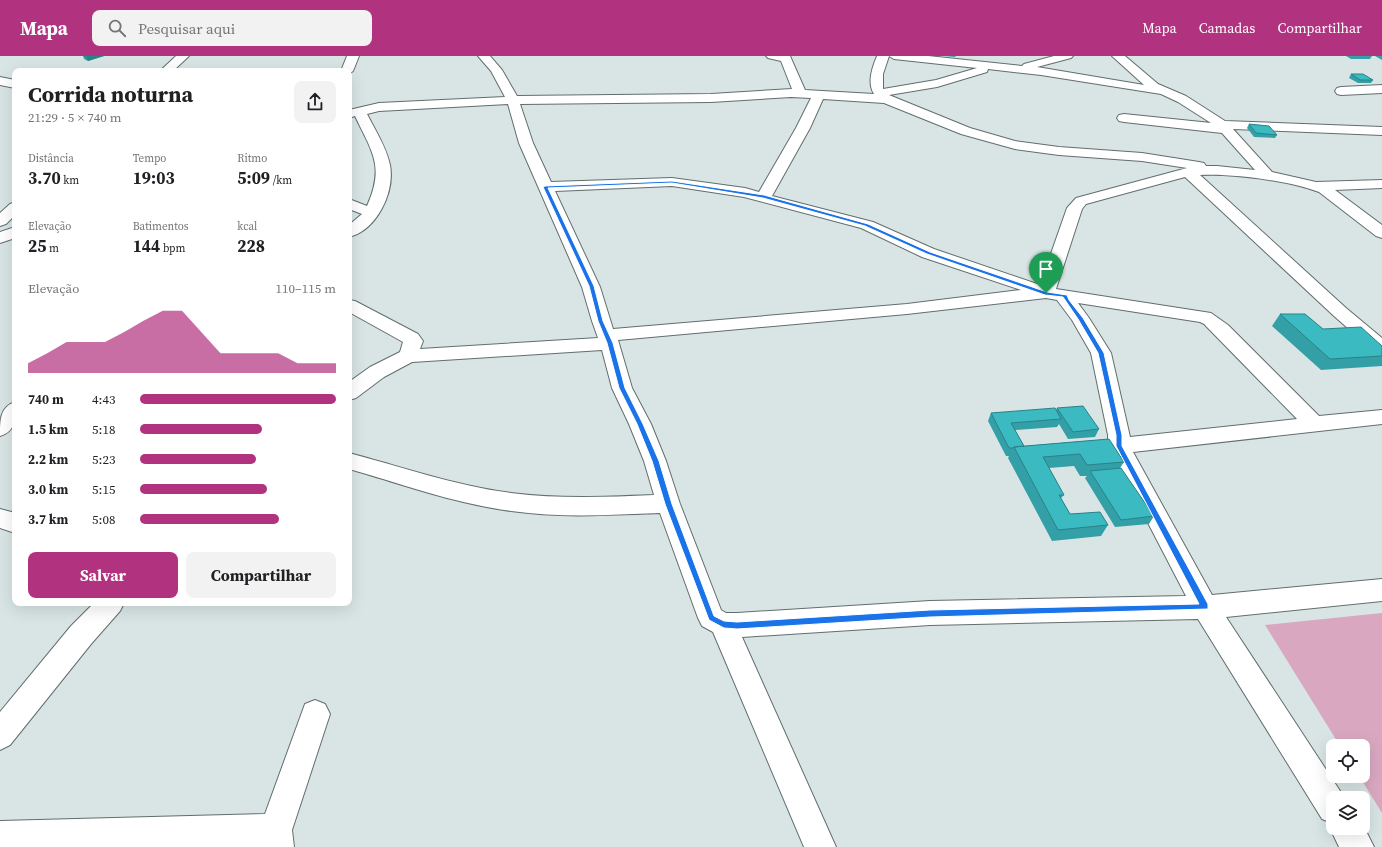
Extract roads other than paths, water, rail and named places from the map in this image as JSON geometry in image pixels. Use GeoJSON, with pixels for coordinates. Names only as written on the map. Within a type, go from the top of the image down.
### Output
{"type":"FeatureCollection","features":[{"type":"Feature","properties":{"kind":"street"},"geometry":{"type":"LineString","coordinates":[[169,68],[183,56]]}},
{"type":"Feature","properties":{"kind":"street"},"geometry":{"type":"LineString","coordinates":[[348,68],[353,56]]}},
{"type":"Feature","properties":{"kind":"street"},"geometry":{"type":"LineString","coordinates":[[484,56],[496,70],[513,100],[526,144],[591,286],[622,388],[640,424],[655,461],[668,504],[711,618],[724,625],[737,625],[930,613],[1205,607],[1250,604],[1382,590]]}},
{"type":"Feature","properties":{"kind":"street"},"geometry":{"type":"LineString","coordinates":[[772,56],[786,58],[800,94]]}},
{"type":"Feature","properties":{"kind":"street"},"geometry":{"type":"LineString","coordinates":[[883,56],[878,66],[877,88],[882,96],[955,128],[992,140],[1017,146],[1046,150],[1164,159],[1222,171],[1272,177],[1316,186],[1324,189],[1382,234]]}},
{"type":"Feature","properties":{"kind":"street"},"geometry":{"type":"LineString","coordinates":[[894,56],[1017,68],[1163,91]]}},
{"type":"Feature","properties":{"kind":"street"},"geometry":{"type":"LineString","coordinates":[[1017,68],[1068,56]]}},
{"type":"Feature","properties":{"kind":"street"},"geometry":{"type":"LineString","coordinates":[[1118,56],[1154,86],[1182,99],[1223,127],[1264,172],[1272,177]]}},
{"type":"Feature","properties":{"kind":"street"},"geometry":{"type":"LineString","coordinates":[[352,230],[361,224],[372,213],[383,184],[384,167],[381,158],[352,113],[379,107],[513,100],[711,98],[800,94],[882,96],[995,67]]}},
{"type":"Feature","properties":{"kind":"street"},"geometry":{"type":"LineString","coordinates":[[0,81],[12,83]]}},
{"type":"Feature","properties":{"kind":"street"},"geometry":{"type":"LineString","coordinates":[[1341,91],[1382,89]]}},
{"type":"Feature","properties":{"kind":"street"},"geometry":{"type":"LineString","coordinates":[[764,197],[803,128],[819,94]]}},
{"type":"Feature","properties":{"kind":"street"},"geometry":{"type":"LineString","coordinates":[[1124,118],[1223,127],[1382,131]]}},
{"type":"Feature","properties":{"kind":"street"},"geometry":{"type":"LineString","coordinates":[[1056,295],[1075,208],[1081,201],[1188,172],[1222,171]]}},
{"type":"Feature","properties":{"kind":"street"},"geometry":{"type":"LineString","coordinates":[[1188,172],[1340,312],[1382,348]]}},
{"type":"Feature","properties":{"kind":"street"},"geometry":{"type":"LineString","coordinates":[[545,187],[672,182],[764,197],[867,225],[928,253],[1056,295],[1066,300],[1080,318],[1101,353],[1119,435],[1119,446],[1205,607],[1326,797]]}},
{"type":"Feature","properties":{"kind":"street"},"geometry":{"type":"LineString","coordinates":[[1316,186],[1382,184]]}},
{"type":"Feature","properties":{"kind":"street"},"geometry":{"type":"LineString","coordinates":[[352,205],[372,213]]}},
{"type":"Feature","properties":{"kind":"street"},"geometry":{"type":"LineString","coordinates":[[0,238],[12,233]]}},
{"type":"Feature","properties":{"kind":"street"},"geometry":{"type":"LineString","coordinates":[[352,391],[382,369],[408,356],[608,339],[1056,295],[1197,315],[1211,320],[1315,424]]}},
{"type":"Feature","properties":{"kind":"street"},"geometry":{"type":"LineString","coordinates":[[352,307],[411,338],[413,341],[408,356]]}},
{"type":"Feature","properties":{"kind":"street"},"geometry":{"type":"LineString","coordinates":[[0,428],[12,413]]}},
{"type":"Feature","properties":{"kind":"street"},"geometry":{"type":"LineString","coordinates":[[1119,446],[1382,417]]}},
{"type":"Feature","properties":{"kind":"street"},"geometry":{"type":"LineString","coordinates":[[352,462],[467,494],[511,502],[579,506],[668,504]]}},
{"type":"Feature","properties":{"kind":"street"},"geometry":{"type":"LineString","coordinates":[[0,518],[12,522]]}},
{"type":"Feature","properties":{"kind":"street"},"geometry":{"type":"LineString","coordinates":[[0,735],[81,635],[108,606]]}},
{"type":"Feature","properties":{"kind":"street"},"geometry":{"type":"LineString","coordinates":[[724,625],[820,847]]}},
{"type":"Feature","properties":{"kind":"street"},"geometry":{"type":"LineString","coordinates":[[0,837],[277,839],[315,714]]}},
{"type":"Feature","properties":{"kind":"street"},"geometry":{"type":"LineString","coordinates":[[1350,835],[1358,847]]}}]}
